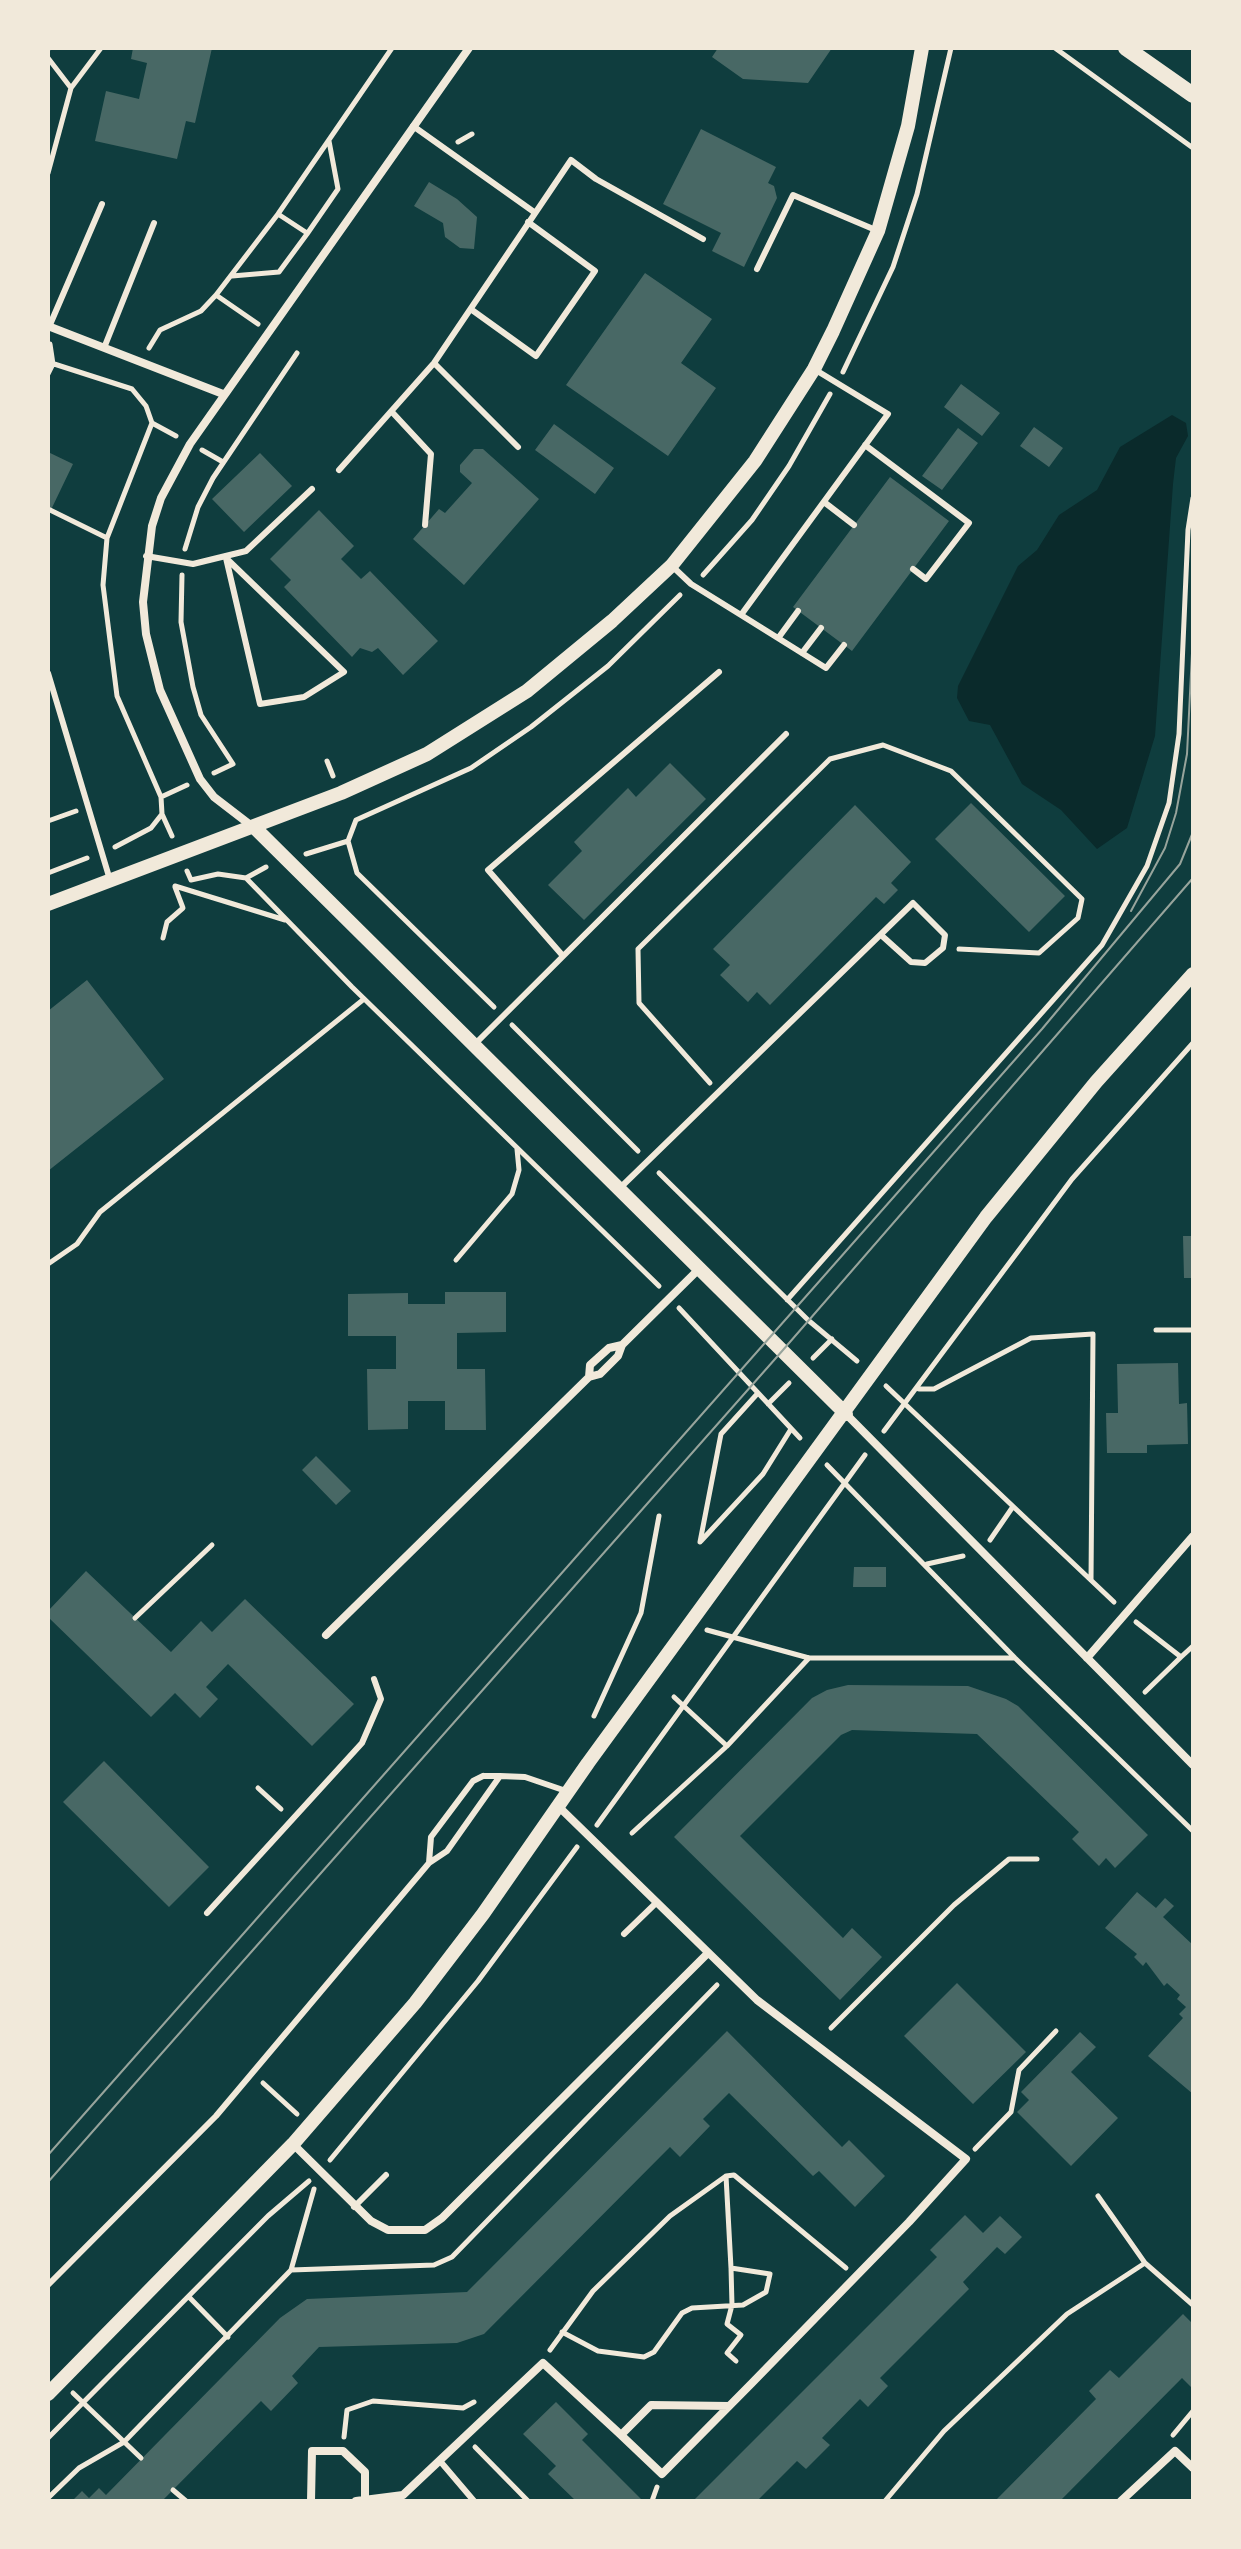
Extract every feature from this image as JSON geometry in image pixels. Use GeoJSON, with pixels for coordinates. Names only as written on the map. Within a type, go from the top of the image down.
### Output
{"type":"FeatureCollection","features":[{"type":"Feature","properties":{"kind":"main road"},"geometry":{"type":"LineString","coordinates":[[1126,48],[1193,95]]}},
{"type":"Feature","properties":{"kind":"street"},"geometry":{"type":"LineString","coordinates":[[469,48],[223,394],[190,444],[161,498],[146,556],[143,602],[146,634],[172,723],[200,779],[214,797],[254,827],[621,1187],[1193,1765]]}},
{"type":"Feature","properties":{"kind":"street"},"geometry":{"type":"LineString","coordinates":[[48,904],[388,773],[475,727],[565,662],[672,565],[755,461],[814,369],[878,231],[908,126],[922,48]]}},
{"type":"Feature","properties":{"kind":"street"},"geometry":{"type":"LineString","coordinates":[[49,326],[223,394]]}},
{"type":"Feature","properties":{"kind":"street"},"geometry":{"type":"LineString","coordinates":[[48,2394],[293,2144],[425,1990],[1032,1159],[1193,974]]}},
{"type":"Feature","properties":{"kind":"street"},"geometry":{"type":"LineString","coordinates":[[326,1635],[589,1377],[590,1365],[609,1348],[622,1345],[701,1267]]}},
{"type":"Feature","properties":{"kind":"street"},"geometry":{"type":"LineString","coordinates":[[1087,1658],[1193,1536]]}},
{"type":"Feature","properties":{"kind":"street"},"geometry":{"type":"LineString","coordinates":[[356,2501],[403,2495],[543,2363],[662,2474],[966,2159],[757,2000],[656,1903],[590,1833],[558,1806]]}},
{"type":"Feature","properties":{"kind":"street"},"geometry":{"type":"LineString","coordinates":[[293,2144],[354,2207],[388,2230],[425,2230],[442,2218],[707,1954]]}},
{"type":"Feature","properties":{"kind":"street"},"geometry":{"type":"LineString","coordinates":[[621,2435],[651,2405],[729,2406]]}},
{"type":"Feature","properties":{"kind":"street"},"geometry":{"type":"LineString","coordinates":[[311,2501],[312,2451],[343,2451],[365,2472],[365,2501]]}},
{"type":"Feature","properties":{"kind":"street"},"geometry":{"type":"LineString","coordinates":[[1121,2501],[1175,2451],[1193,2468]]}},
{"type":"Feature","properties":{"kind":"lane"},"geometry":{"type":"LineString","coordinates":[[413,126],[534,212]]}},
{"type":"Feature","properties":{"kind":"lane"},"geometry":{"type":"LineString","coordinates":[[339,470],[434,363],[571,160],[596,179],[703,239]]}},
{"type":"Feature","properties":{"kind":"lane"},"geometry":{"type":"LineString","coordinates":[[757,269],[793,195],[878,231]]}},
{"type":"Feature","properties":{"kind":"lane"},"geometry":{"type":"LineString","coordinates":[[49,326],[102,204]]}},
{"type":"Feature","properties":{"kind":"lane"},"geometry":{"type":"LineString","coordinates":[[472,310],[536,356],[595,271],[528,222]]}},
{"type":"Feature","properties":{"kind":"lane"},"geometry":{"type":"LineString","coordinates":[[104,348],[154,223]]}},
{"type":"Feature","properties":{"kind":"lane"},"geometry":{"type":"LineString","coordinates":[[434,363],[518,447]]}},
{"type":"Feature","properties":{"kind":"lane"},"geometry":{"type":"LineString","coordinates":[[741,615],[888,414],[814,369]]}},
{"type":"Feature","properties":{"kind":"lane"},"geometry":{"type":"LineString","coordinates":[[392,412],[431,454],[425,525]]}},
{"type":"Feature","properties":{"kind":"lane"},"geometry":{"type":"LineString","coordinates":[[865,445],[969,523],[926,579],[913,569]]}},
{"type":"Feature","properties":{"kind":"lane"},"geometry":{"type":"LineString","coordinates":[[146,556],[193,564],[246,551],[312,489]]}},
{"type":"Feature","properties":{"kind":"lane"},"geometry":{"type":"LineString","coordinates":[[824,502],[854,525]]}},
{"type":"Feature","properties":{"kind":"lane"},"geometry":{"type":"LineString","coordinates":[[226,558],[344,672],[304,697],[260,704],[226,558]]}},
{"type":"Feature","properties":{"kind":"lane"},"geometry":{"type":"LineString","coordinates":[[672,565],[691,584],[826,668],[844,645]]}},
{"type":"Feature","properties":{"kind":"lane"},"geometry":{"type":"LineString","coordinates":[[779,637],[798,611]]}},
{"type":"Feature","properties":{"kind":"lane"},"geometry":{"type":"LineString","coordinates":[[802,653],[821,628]]}},
{"type":"Feature","properties":{"kind":"lane"},"geometry":{"type":"LineString","coordinates":[[563,956],[488,870],[719,672]]}},
{"type":"Feature","properties":{"kind":"lane"},"geometry":{"type":"LineString","coordinates":[[48,673],[110,880]]}},
{"type":"Feature","properties":{"kind":"lane"},"geometry":{"type":"LineString","coordinates":[[475,1044],[786,734]]}},
{"type":"Feature","properties":{"kind":"lane"},"geometry":{"type":"LineString","coordinates":[[621,1187],[913,903],[945,935],[943,948],[925,963],[911,962],[881,935]]}},
{"type":"Feature","properties":{"kind":"lane"},"geometry":{"type":"LineString","coordinates":[[207,1913],[362,1743],[381,1699],[374,1679]]}},
{"type":"Feature","properties":{"kind":"lane"},"geometry":{"type":"LineString","coordinates":[[429,1863],[431,1837],[473,1781],[483,1776],[525,1777],[567,1792]]}},
{"type":"Feature","properties":{"kind":"lane"},"geometry":{"type":"LineString","coordinates":[[48,2285],[253,2074],[429,1863],[447,1851],[500,1776]]}},
{"type":"Feature","properties":{"kind":"lane"},"geometry":{"type":"LineString","coordinates":[[624,1934],[656,1903]]}},
{"type":"Feature","properties":{"kind":"lane"},"geometry":{"type":"LineString","coordinates":[[354,2207],[386,2175]]}},
{"type":"Feature","properties":{"kind":"lane"},"geometry":{"type":"LineString","coordinates":[[440,2461],[474,2501]]}},
{"type":"Feature","properties":{"kind":"path"},"geometry":{"type":"LineString","coordinates":[[48,173],[71,88],[101,48]]}},
{"type":"Feature","properties":{"kind":"path"},"geometry":{"type":"LineString","coordinates":[[48,374],[51,363],[132,389],[154,336],[201,311],[216,295],[278,214],[392,48]]}},
{"type":"Feature","properties":{"kind":"path"},"geometry":{"type":"LineString","coordinates":[[1055,48],[1193,148]]}},
{"type":"Feature","properties":{"kind":"path"},"geometry":{"type":"LineString","coordinates":[[48,58],[71,88]]}},
{"type":"Feature","properties":{"kind":"path"},"geometry":{"type":"LineString","coordinates":[[231,276],[279,272],[307,234],[338,189],[329,141]]}},
{"type":"Feature","properties":{"kind":"path"},"geometry":{"type":"LineString","coordinates":[[278,214],[307,234]]}},
{"type":"Feature","properties":{"kind":"path"},"geometry":{"type":"LineString","coordinates":[[216,295],[260,327]]}},
{"type":"Feature","properties":{"kind":"path"},"geometry":{"type":"LineString","coordinates":[[787,1300],[1102,945],[1147,866],[1169,803],[1179,734],[1188,530],[1193,498]]}},
{"type":"Feature","properties":{"kind":"path"},"geometry":{"type":"LineString","coordinates":[[48,509],[107,538]]}},
{"type":"Feature","properties":{"kind":"path"},"geometry":{"type":"LineString","coordinates":[[718,1093],[639,1003],[638,949],[830,759],[883,745],[951,771],[1082,899],[1078,918],[1039,953],[943,948]]}},
{"type":"Feature","properties":{"kind":"path"},"geometry":{"type":"LineString","coordinates":[[161,797],[162,814]]}},
{"type":"Feature","properties":{"kind":"path"},"geometry":{"type":"LineString","coordinates":[[48,821],[88,807]]}},
{"type":"Feature","properties":{"kind":"path"},"geometry":{"type":"LineString","coordinates":[[356,820],[348,841],[357,873],[787,1300],[832,1339]]}},
{"type":"Feature","properties":{"kind":"path"},"geometry":{"type":"LineString","coordinates":[[191,880],[218,874],[246,878],[364,999],[669,1297],[768,1404]]}},
{"type":"Feature","properties":{"kind":"path"},"geometry":{"type":"LineString","coordinates":[[163,938],[167,922],[183,908],[175,886],[288,921]]}},
{"type":"Feature","properties":{"kind":"path"},"geometry":{"type":"LineString","coordinates":[[48,1264],[77,1244],[100,1212],[364,999]]}},
{"type":"Feature","properties":{"kind":"path"},"geometry":{"type":"LineString","coordinates":[[1181,1657],[1127,1614],[906,1404],[1072,1179],[1193,1043]]}},
{"type":"Feature","properties":{"kind":"path"},"geometry":{"type":"LineString","coordinates":[[456,1260],[512,1194],[519,1170],[517,1148]]}},
{"type":"Feature","properties":{"kind":"path"},"geometry":{"type":"LineString","coordinates":[[1156,1330],[1193,1330]]}},
{"type":"Feature","properties":{"kind":"path"},"geometry":{"type":"LineString","coordinates":[[918,1389],[934,1389],[1031,1338],[1093,1334],[1091,1580]]}},
{"type":"Feature","properties":{"kind":"path"},"geometry":{"type":"LineString","coordinates":[[758,1393],[721,1434],[700,1542],[753,1486],[791,1429]]}},
{"type":"Feature","properties":{"kind":"path"},"geometry":{"type":"LineString","coordinates":[[611,1809],[844,1481],[1015,1658],[1193,1831]]}},
{"type":"Feature","properties":{"kind":"path"},"geometry":{"type":"LineString","coordinates":[[927,1564],[982,1552],[1012,1508]]}},
{"type":"Feature","properties":{"kind":"path"},"geometry":{"type":"LineString","coordinates":[[591,1724],[641,1613],[659,1516]]}},
{"type":"Feature","properties":{"kind":"path"},"geometry":{"type":"LineString","coordinates":[[135,1618],[212,1545]]}},
{"type":"Feature","properties":{"kind":"path"},"geometry":{"type":"LineString","coordinates":[[689,1625],[809,1658],[1015,1658]]}},
{"type":"Feature","properties":{"kind":"path"},"geometry":{"type":"LineString","coordinates":[[1133,1704],[1193,1646]]}},
{"type":"Feature","properties":{"kind":"path"},"geometry":{"type":"LineString","coordinates":[[632,1833],[727,1746],[809,1658]]}},
{"type":"Feature","properties":{"kind":"path"},"geometry":{"type":"LineString","coordinates":[[674,1697],[727,1746]]}},
{"type":"Feature","properties":{"kind":"path"},"geometry":{"type":"LineString","coordinates":[[258,1788],[293,1820]]}},
{"type":"Feature","properties":{"kind":"path"},"geometry":{"type":"LineString","coordinates":[[48,2438],[268,2216],[319,2172],[478,1981],[573,1851]]}},
{"type":"Feature","properties":{"kind":"path"},"geometry":{"type":"LineString","coordinates":[[831,2028],[954,1905],[1009,1859],[1037,1859]]}},
{"type":"Feature","properties":{"kind":"path"},"geometry":{"type":"LineString","coordinates":[[966,2159],[1011,2112],[1019,2070],[1056,2031]]}},
{"type":"Feature","properties":{"kind":"path"},"geometry":{"type":"LineString","coordinates":[[253,2074],[310,2125]]}},
{"type":"Feature","properties":{"kind":"path"},"geometry":{"type":"LineString","coordinates":[[48,2498],[79,2468],[124,2442],[291,2270],[319,2172]]}},
{"type":"Feature","properties":{"kind":"path"},"geometry":{"type":"LineString","coordinates":[[543,2363],[593,2291],[670,2216],[726,2176],[734,2175],[856,2276]]}},
{"type":"Feature","properties":{"kind":"path"},"geometry":{"type":"LineString","coordinates":[[726,2176],[732,2305],[727,2324],[741,2335],[727,2353],[736,2361]]}},
{"type":"Feature","properties":{"kind":"path"},"geometry":{"type":"LineString","coordinates":[[1098,2196],[1145,2263],[1193,2305]]}},
{"type":"Feature","properties":{"kind":"path"},"geometry":{"type":"LineString","coordinates":[[885,2501],[944,2431],[1067,2314],[1145,2263]]}},
{"type":"Feature","properties":{"kind":"path"},"geometry":{"type":"LineString","coordinates":[[562,2332],[598,2351],[644,2357],[654,2352],[682,2313],[692,2308],[743,2305],[766,2292],[771,2281],[770,2274],[731,2268]]}},
{"type":"Feature","properties":{"kind":"path"},"geometry":{"type":"LineString","coordinates":[[189,2297],[228,2337]]}},
{"type":"Feature","properties":{"kind":"path"},"geometry":{"type":"LineString","coordinates":[[61,2381],[141,2458]]}},
{"type":"Feature","properties":{"kind":"path"},"geometry":{"type":"LineString","coordinates":[[343,2451],[347,2410],[373,2401],[463,2408],[476,2401]]}},
{"type":"Feature","properties":{"kind":"path"},"geometry":{"type":"LineString","coordinates":[[1175,2451],[1173,2434],[1193,2411]]}},
{"type":"Feature","properties":{"kind":"path"},"geometry":{"type":"LineString","coordinates":[[465,2438],[528,2501]]}},
{"type":"Feature","properties":{"kind":"path"},"geometry":{"type":"LineString","coordinates":[[173,2490],[186,2501]]}},
{"type":"Feature","properties":{"kind":"water"},"geometry":{"type":"Polygon","coordinates":[[[1172,415],[1186,423],[1188,436],[1176,458],[1173,484],[1155,736],[1127,828],[1097,849],[1061,810],[1022,784],[990,725],[969,721],[957,698],[958,686],[1018,566],[1037,550],[1059,515],[1097,490],[1120,447],[1172,415]]]}},
{"type":"Feature","properties":{"kind":"building"},"geometry":{"type":"Polygon","coordinates":[[[133,48],[212,48],[195,123],[186,121],[177,159],[95,141],[106,91],[139,99],[147,63],[131,59],[133,48]]]}},
{"type":"Feature","properties":{"kind":"building"},"geometry":{"type":"Polygon","coordinates":[[[718,48],[832,48],[808,83],[743,79],[712,57],[718,48]]]}},
{"type":"Feature","properties":{"kind":"building"},"geometry":{"type":"Polygon","coordinates":[[[701,129],[776,167],[768,183],[774,186],[777,198],[744,267],[712,251],[721,233],[663,204],[701,129]]]}},
{"type":"Feature","properties":{"kind":"building"},"geometry":{"type":"Polygon","coordinates":[[[429,182],[457,199],[477,217],[474,249],[460,248],[445,237],[443,223],[414,206],[429,182]]]}},
{"type":"Feature","properties":{"kind":"building"},"geometry":{"type":"Polygon","coordinates":[[[645,273],[712,319],[681,363],[716,388],[668,456],[566,385],[645,273]]]}},
{"type":"Feature","properties":{"kind":"building"},"geometry":{"type":"Polygon","coordinates":[[[961,384],[1000,413],[982,436],[944,407],[961,384]]]}},
{"type":"Feature","properties":{"kind":"building"},"geometry":{"type":"Polygon","coordinates":[[[554,424],[614,468],[595,494],[535,450],[554,424]]]}},
{"type":"Feature","properties":{"kind":"building"},"geometry":{"type":"Polygon","coordinates":[[[1034,427],[1063,448],[1049,467],[1020,446],[1034,427]]]}},
{"type":"Feature","properties":{"kind":"building"},"geometry":{"type":"Polygon","coordinates":[[[958,428],[978,443],[942,490],[922,476],[958,428]]]}},
{"type":"Feature","properties":{"kind":"building"},"geometry":{"type":"Polygon","coordinates":[[[474,449],[483,449],[539,499],[464,585],[413,539],[439,509],[445,513],[472,483],[460,472],[460,465],[474,449]]]}},
{"type":"Feature","properties":{"kind":"building"},"geometry":{"type":"Polygon","coordinates":[[[48,452],[73,464],[48,516],[48,452]]]}},
{"type":"Feature","properties":{"kind":"building"},"geometry":{"type":"Polygon","coordinates":[[[260,453],[292,486],[244,532],[212,499],[260,453]]]}},
{"type":"Feature","properties":{"kind":"building"},"geometry":{"type":"Polygon","coordinates":[[[890,477],[949,521],[852,651],[793,607],[890,477]]]}},
{"type":"Feature","properties":{"kind":"building"},"geometry":{"type":"Polygon","coordinates":[[[319,510],[354,546],[341,559],[361,579],[370,571],[438,641],[403,675],[378,648],[372,652],[360,648],[352,657],[284,587],[291,580],[270,559],[319,510]]]}},
{"type":"Feature","properties":{"kind":"building"},"geometry":{"type":"Polygon","coordinates":[[[670,763],[706,799],[584,920],[548,885],[582,851],[574,842],[628,788],[636,797],[670,763]]]}},
{"type":"Feature","properties":{"kind":"building"},"geometry":{"type":"Polygon","coordinates":[[[971,803],[1065,896],[1029,932],[935,839],[971,803]]]}},
{"type":"Feature","properties":{"kind":"building"},"geometry":{"type":"Polygon","coordinates":[[[855,805],[911,862],[891,883],[898,890],[884,904],[876,897],[770,1005],[757,992],[748,1002],[720,975],[730,965],[713,949],[855,805]]]}},
{"type":"Feature","properties":{"kind":"building"},"geometry":{"type":"Polygon","coordinates":[[[87,980],[164,1079],[48,1171],[48,1011],[87,980]]]}},
{"type":"Feature","properties":{"kind":"building"},"geometry":{"type":"Polygon","coordinates":[[[1183,1236],[1193,1236],[1193,1278],[1184,1278],[1183,1236]]]}},
{"type":"Feature","properties":{"kind":"building"},"geometry":{"type":"Polygon","coordinates":[[[445,1292],[506,1292],[506,1332],[457,1333],[457,1369],[485,1369],[486,1430],[445,1430],[445,1401],[408,1401],[408,1429],[368,1430],[367,1369],[396,1369],[396,1336],[348,1336],[348,1294],[408,1293],[408,1304],[445,1304],[445,1292]]]}},
{"type":"Feature","properties":{"kind":"building"},"geometry":{"type":"Polygon","coordinates":[[[1178,1363],[1179,1404],[1187,1403],[1188,1444],[1147,1445],[1147,1453],[1107,1453],[1106,1413],[1118,1413],[1117,1364],[1178,1363]]]}},
{"type":"Feature","properties":{"kind":"building"},"geometry":{"type":"Polygon","coordinates":[[[316,1456],[351,1491],[336,1505],[302,1470],[316,1456]]]}},
{"type":"Feature","properties":{"kind":"building"},"geometry":{"type":"Polygon","coordinates":[[[854,1567],[886,1567],[886,1587],[853,1587],[854,1567]]]}},
{"type":"Feature","properties":{"kind":"building"},"geometry":{"type":"Polygon","coordinates":[[[86,1571],[171,1652],[201,1621],[212,1632],[245,1599],[354,1704],[312,1746],[228,1664],[206,1687],[218,1699],[200,1718],[175,1693],[151,1717],[48,1617],[48,1611],[86,1571]]]}},
{"type":"Feature","properties":{"kind":"building"},"geometry":{"type":"Polygon","coordinates":[[[848,1685],[968,1686],[1006,1699],[1018,1706],[1148,1835],[1115,1868],[1106,1858],[1099,1866],[1072,1839],[1079,1832],[977,1734],[852,1730],[841,1735],[740,1836],[843,1938],[852,1928],[882,1957],[840,2000],[674,1837],[812,1698],[827,1690],[848,1685]]]}},
{"type":"Feature","properties":{"kind":"building"},"geometry":{"type":"Polygon","coordinates":[[[104,1761],[209,1867],[169,1907],[63,1802],[104,1761]]]}},
{"type":"Feature","properties":{"kind":"building"},"geometry":{"type":"Polygon","coordinates":[[[1137,1892],[1156,1908],[1165,1898],[1174,1906],[1163,1917],[1193,1945],[1193,2094],[1148,2056],[1183,2018],[1179,2014],[1186,2007],[1177,1999],[1180,1995],[1167,1983],[1164,1986],[1146,1962],[1143,1966],[1134,1957],[1137,1954],[1105,1928],[1137,1892]]]}},
{"type":"Feature","properties":{"kind":"building"},"geometry":{"type":"Polygon","coordinates":[[[957,1983],[1026,2052],[973,2104],[904,2036],[957,1983]]]}},
{"type":"Feature","properties":{"kind":"building"},"geometry":{"type":"Polygon","coordinates":[[[727,2031],[842,2147],[849,2140],[885,2176],[855,2207],[819,2171],[813,2176],[729,2093],[703,2119],[710,2126],[680,2157],[670,2147],[484,2334],[457,2343],[319,2347],[292,2376],[298,2383],[271,2411],[261,2401],[162,2501],[72,2501],[82,2491],[89,2498],[99,2488],[106,2495],[280,2318],[307,2299],[467,2292],[727,2031]]]}},
{"type":"Feature","properties":{"kind":"building"},"geometry":{"type":"Polygon","coordinates":[[[1080,2032],[1096,2047],[1071,2072],[1118,2118],[1071,2166],[1017,2112],[1029,2100],[1021,2092],[1080,2032]]]}},
{"type":"Feature","properties":{"kind":"building"},"geometry":{"type":"Polygon","coordinates":[[[965,2215],[983,2233],[1000,2216],[1022,2237],[1005,2254],[997,2247],[963,2282],[969,2289],[880,2378],[888,2386],[868,2407],[860,2399],[822,2438],[830,2445],[806,2469],[797,2461],[757,2501],[693,2501],[937,2257],[930,2250],[965,2215]]]}},
{"type":"Feature","properties":{"kind":"building"},"geometry":{"type":"Polygon","coordinates":[[[1183,2314],[1193,2324],[1193,2389],[1182,2378],[1060,2501],[995,2501],[1096,2399],[1089,2391],[1110,2370],[1119,2378],[1183,2314]]]}},
{"type":"Feature","properties":{"kind":"building"},"geometry":{"type":"Polygon","coordinates":[[[556,2402],[588,2434],[582,2440],[643,2501],[576,2501],[548,2474],[556,2466],[523,2434],[556,2402]]]}},
{"type":"Feature","properties":{"kind":"tram line"},"geometry":{"type":"LineString","coordinates":[[1131,911],[1165,848],[1176,813],[1187,754],[1193,633]]}},
{"type":"Feature","properties":{"kind":"tram line"},"geometry":{"type":"LineString","coordinates":[[48,2155],[1042,1029],[1180,864],[1193,832]]}},
{"type":"Feature","properties":{"kind":"tram line"},"geometry":{"type":"LineString","coordinates":[[48,2182],[783,1350],[1193,878]]}}]}
